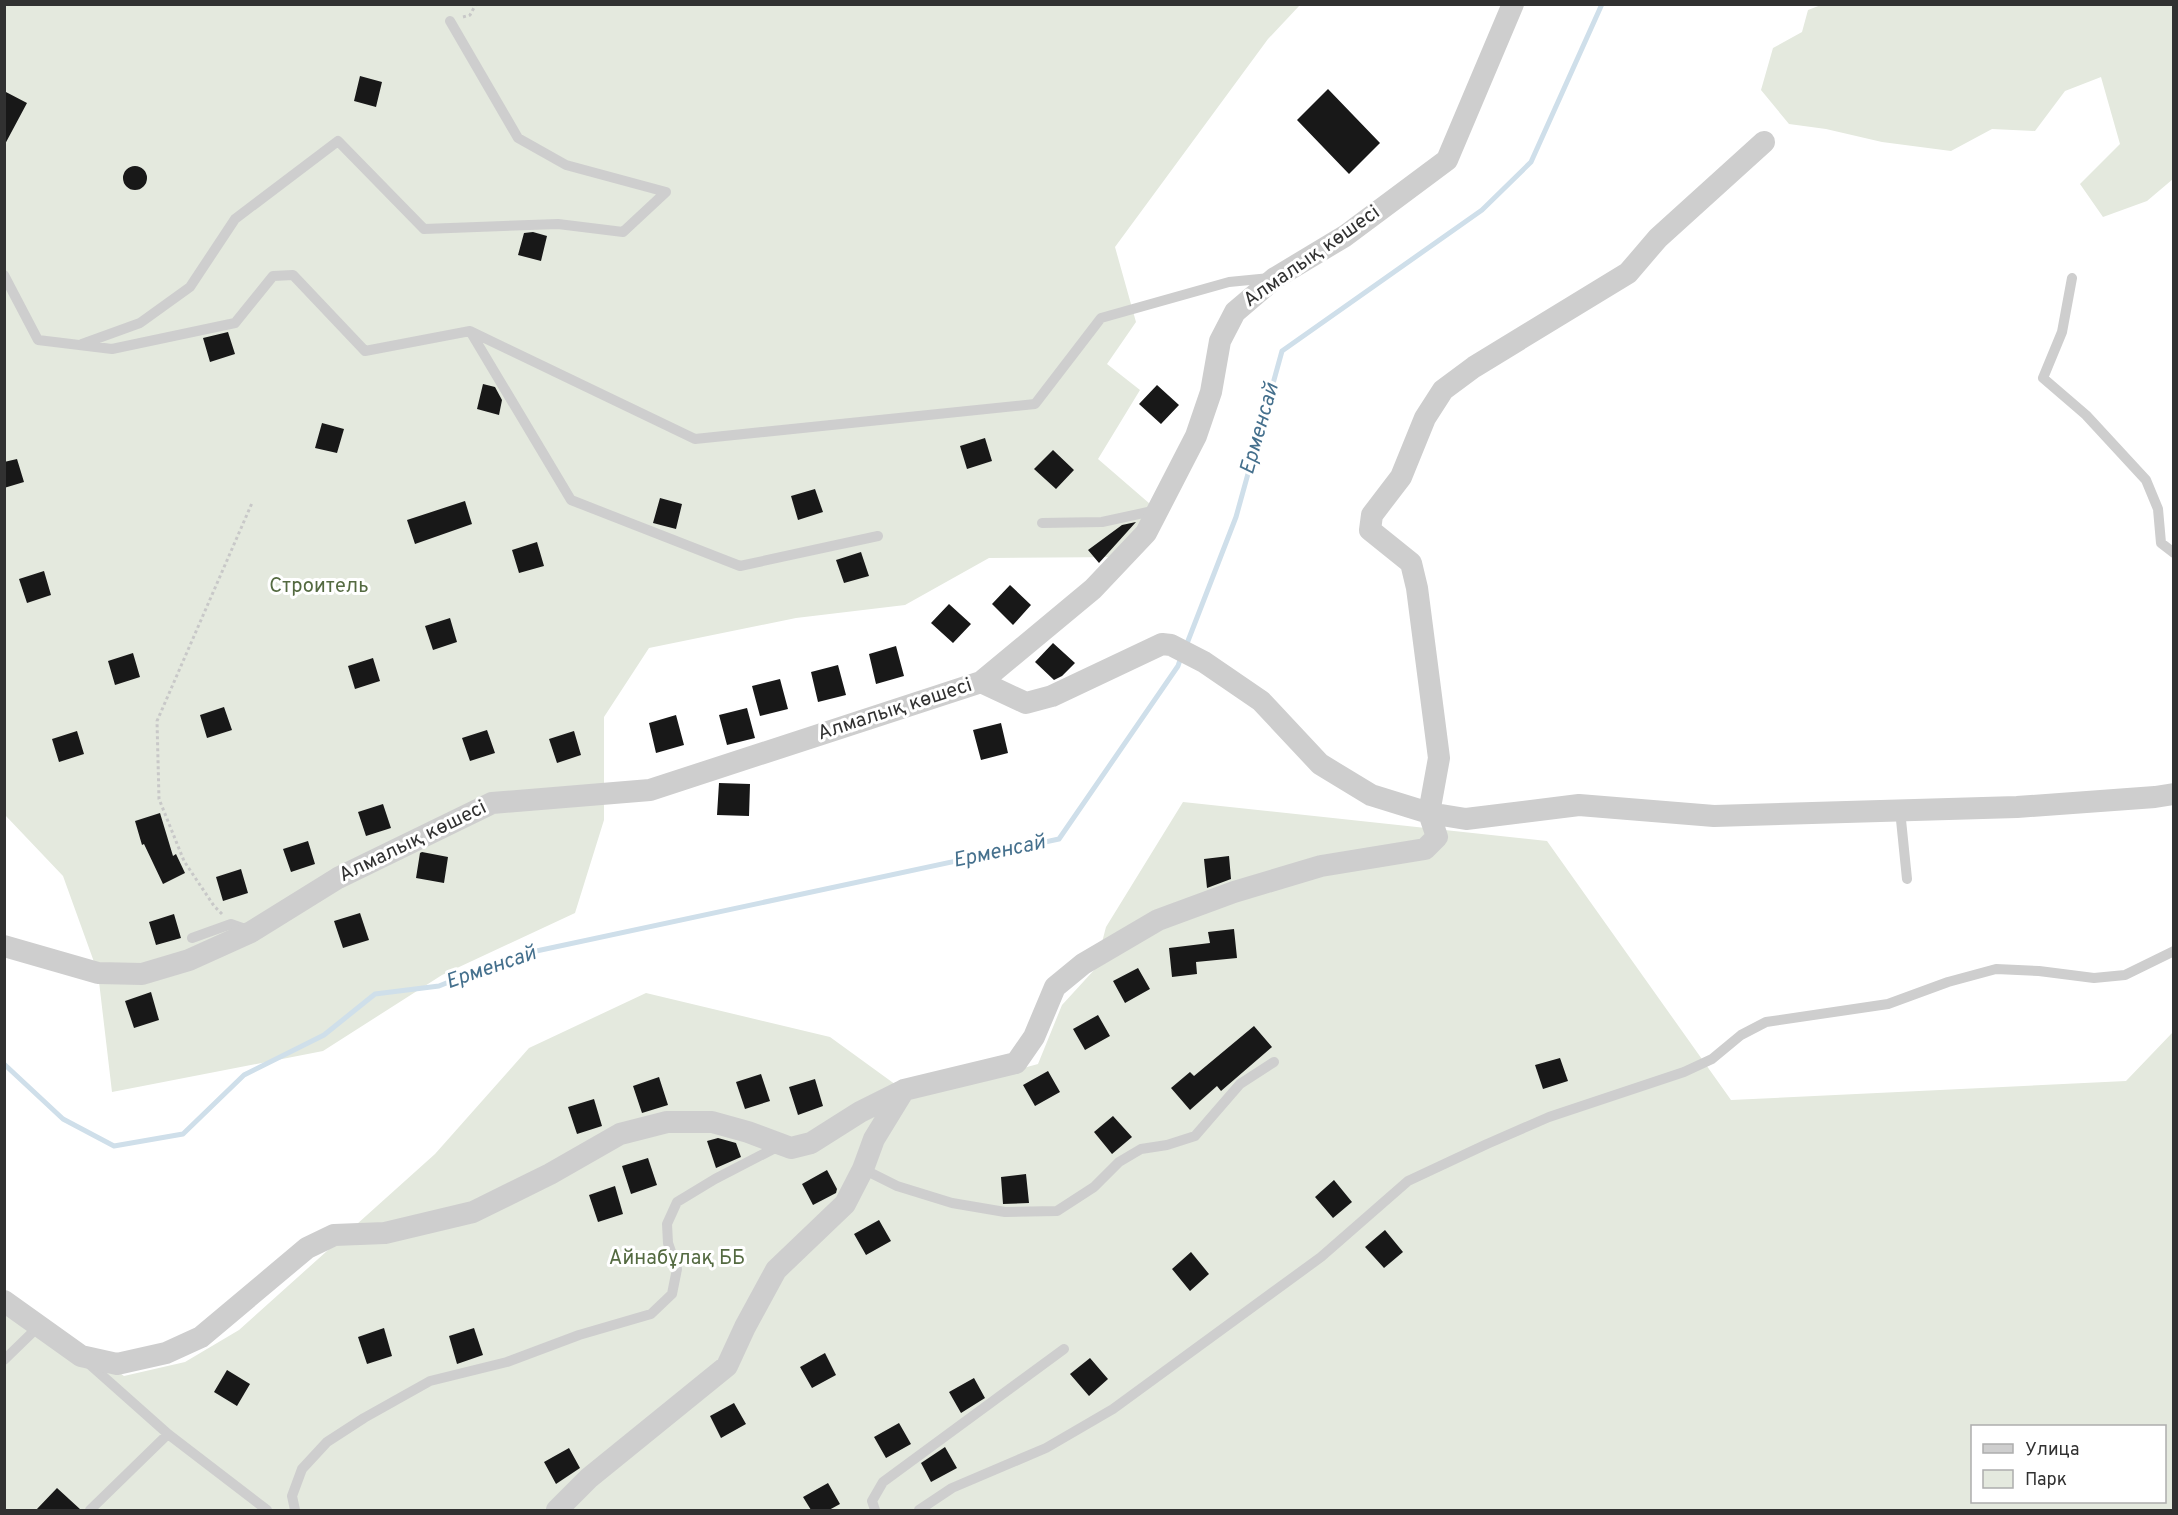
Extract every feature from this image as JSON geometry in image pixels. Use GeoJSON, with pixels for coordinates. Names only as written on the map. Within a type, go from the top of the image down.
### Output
{"type":"FeatureCollection","features":[{"type":"Feature","properties":{"kind":"street","name":"Алмалық көшесі"},"geometry":{"type":"LineString","coordinates":[[4,946],[98,973],[141,974],[189,960],[241,928],[492,803],[650,790],[981,682],[1093,589],[1146,533],[1196,436],[1211,392],[1220,341],[1235,312],[1275,278],[1345,236],[1447,160],[1513,4]]}},
{"type":"Feature","properties":{"kind":"street"},"geometry":{"type":"LineString","coordinates":[[4,1301],[81,1356],[117,1364],[166,1353],[201,1337],[307,1248],[334,1235],[385,1233],[473,1212],[550,1174],[620,1134],[667,1122],[712,1122],[791,1148],[811,1143],[860,1112],[904,1090],[1016,1063],[1035,1037],[1055,987],[1083,964],[1158,920],[1234,892],[1321,866],[1425,849],[1437,837],[1429,813],[1439,758],[1417,588],[1411,563],[1370,531],[1372,515],[1401,477],[1425,418],[1443,390],[1474,367],[1628,273],[1658,238],[1764,142]]}},
{"type":"Feature","properties":{"kind":"street"},"geometry":{"type":"LineString","coordinates":[[981,682],[1026,703],[1052,696],[1162,644],[1171,645],[1204,662],[1261,701],[1320,764],[1371,795],[1429,813],[1466,819],[1579,805],[1638,808],[1714,816],[2018,807],[2174,794]]}},
{"type":"Feature","properties":{"kind":"street"},"geometry":{"type":"LineString","coordinates":[[557,1510],[589,1478],[727,1366],[776,1270],[845,1204],[863,1169],[874,1139],[904,1090]]}},
{"type":"Feature","properties":{"kind":"lane"},"geometry":{"type":"LineString","coordinates":[[79,345],[140,322],[190,287],[235,219],[338,141],[424,229],[558,224],[623,232],[666,192],[566,165],[518,138],[450,21]]}},
{"type":"Feature","properties":{"kind":"lane"},"geometry":{"type":"LineString","coordinates":[[4,275],[38,340],[112,349],[235,323],[273,276],[293,275],[365,351],[470,331],[695,439],[1035,404],[1101,318],[1229,282],[1275,278]]}},
{"type":"Feature","properties":{"kind":"lane"},"geometry":{"type":"LineString","coordinates":[[2072,278],[2062,332],[2043,378],[2086,415],[2146,480],[2158,508],[2161,543],[2174,553]]}},
{"type":"Feature","properties":{"kind":"lane"},"geometry":{"type":"LineString","coordinates":[[470,331],[571,500],[740,566],[878,536]]}},
{"type":"Feature","properties":{"kind":"lane"},"geometry":{"type":"LineString","coordinates":[[1042,523],[1102,522],[1157,510]]}},
{"type":"Feature","properties":{"kind":"lane"},"geometry":{"type":"LineString","coordinates":[[1900,810],[1907,879]]}},
{"type":"Feature","properties":{"kind":"lane"},"geometry":{"type":"LineString","coordinates":[[192,938],[241,928]]}},
{"type":"Feature","properties":{"kind":"lane"},"geometry":{"type":"LineString","coordinates":[[919,1510],[952,1488],[1046,1448],[1113,1409],[1321,1257],[1408,1182],[1497,1140],[1549,1117],[1684,1072],[1712,1059],[1741,1035],[1766,1022],[1888,1004],[1948,982],[1996,969],[2039,971],[2094,978],[2126,975],[2174,951]]}},
{"type":"Feature","properties":{"kind":"lane"},"geometry":{"type":"LineString","coordinates":[[863,1169],[897,1186],[952,1203],[1005,1212],[1057,1211],[1094,1187],[1119,1162],[1141,1149],[1167,1145],[1195,1136],[1240,1084],[1274,1062]]}},
{"type":"Feature","properties":{"kind":"lane"},"geometry":{"type":"LineString","coordinates":[[295,1510],[292,1496],[302,1469],[327,1442],[430,1381],[507,1362],[579,1335],[651,1314],[672,1294],[677,1269],[668,1243],[667,1224],[677,1202],[782,1144]]}},
{"type":"Feature","properties":{"kind":"lane"},"geometry":{"type":"LineString","coordinates":[[4,1360],[39,1326]]}},
{"type":"Feature","properties":{"kind":"lane"},"geometry":{"type":"LineString","coordinates":[[875,1510],[872,1501],[883,1482],[1064,1349]]}},
{"type":"Feature","properties":{"kind":"lane"},"geometry":{"type":"LineString","coordinates":[[81,1356],[168,1434],[267,1510]]}},
{"type":"Feature","properties":{"kind":"lane"},"geometry":{"type":"LineString","coordinates":[[90,1510],[168,1434]]}},
{"type":"Feature","properties":{"kind":"path"},"geometry":{"type":"LineString","coordinates":[[241,928],[213,906],[184,861],[159,798],[157,722],[252,503]]}},
{"type":"Feature","properties":{"kind":"green space","name":"Строитель"},"geometry":{"type":"Polygon","coordinates":[[[5,5],[1300,5],[1268,39],[1115,247],[1136,322],[1107,364],[1140,390],[1098,459],[1157,510],[1123,557],[989,558],[905,605],[796,618],[649,648],[604,717],[604,820],[575,913],[442,975],[323,1051],[112,1092],[98,973],[63,876],[5,815],[5,5]]]}},
{"type":"Feature","properties":{"kind":"green space"},"geometry":{"type":"Polygon","coordinates":[[[1821,5],[2173,5],[2173,179],[2147,201],[2103,217],[2080,184],[2120,144],[2101,77],[2065,91],[2035,131],[1992,129],[1951,151],[1882,142],[1826,129],[1789,124],[1761,90],[1773,48],[1802,32],[1808,10],[1821,5]]]}},
{"type":"Feature","properties":{"kind":"green space","name":"Айнабұлақ ББ"},"geometry":{"type":"Polygon","coordinates":[[[1183,802],[1547,841],[1731,1100],[2126,1081],[2173,1032],[2173,1510],[5,1510],[4,1294],[124,1376],[185,1362],[239,1330],[435,1154],[529,1048],[646,993],[830,1037],[914,1098],[1038,1064],[1062,1005],[1095,969],[1106,927],[1183,802]]]}},
{"type":"Feature","properties":{"kind":"building"},"geometry":{"type":"Polygon","coordinates":[[[360,76],[382,82],[376,107],[354,101],[360,76]]]}},
{"type":"Feature","properties":{"kind":"building"},"geometry":{"type":"Polygon","coordinates":[[[1328,89],[1380,143],[1349,174],[1297,120],[1328,89]]]}},
{"type":"Feature","properties":{"kind":"building"},"geometry":{"type":"Polygon","coordinates":[[[4,91],[27,103],[4,146],[4,91]]]}},
{"type":"Feature","properties":{"kind":"building"},"geometry":{"type":"Polygon","coordinates":[[[135,166],[144,169],[147,178],[144,187],[135,190],[126,187],[123,178],[126,169],[135,166]]]}},
{"type":"Feature","properties":{"kind":"building"},"geometry":{"type":"Polygon","coordinates":[[[533,232],[547,236],[541,261],[518,255],[524,233],[533,232]]]}},
{"type":"Feature","properties":{"kind":"building"},"geometry":{"type":"Polygon","coordinates":[[[228,332],[235,354],[210,362],[203,338],[228,332]]]}},
{"type":"Feature","properties":{"kind":"building"},"geometry":{"type":"Polygon","coordinates":[[[483,384],[495,387],[502,400],[499,415],[477,409],[483,384]]]}},
{"type":"Feature","properties":{"kind":"building"},"geometry":{"type":"Polygon","coordinates":[[[1157,385],[1179,405],[1161,424],[1139,404],[1157,385]]]}},
{"type":"Feature","properties":{"kind":"building"},"geometry":{"type":"Polygon","coordinates":[[[322,423],[344,429],[337,453],[315,448],[322,423]]]}},
{"type":"Feature","properties":{"kind":"building"},"geometry":{"type":"Polygon","coordinates":[[[985,438],[992,461],[967,469],[960,446],[985,438]]]}},
{"type":"Feature","properties":{"kind":"building"},"geometry":{"type":"Polygon","coordinates":[[[1053,450],[1074,470],[1056,489],[1034,469],[1053,450]]]}},
{"type":"Feature","properties":{"kind":"building"},"geometry":{"type":"Polygon","coordinates":[[[17,459],[24,482],[4,488],[4,462],[17,459]]]}},
{"type":"Feature","properties":{"kind":"building"},"geometry":{"type":"Polygon","coordinates":[[[815,489],[823,512],[798,520],[791,496],[815,489]]]}},
{"type":"Feature","properties":{"kind":"building"},"geometry":{"type":"Polygon","coordinates":[[[660,498],[682,504],[676,529],[653,523],[660,498]]]}},
{"type":"Feature","properties":{"kind":"building"},"geometry":{"type":"Polygon","coordinates":[[[465,501],[472,524],[415,544],[407,520],[465,501]]]}},
{"type":"Feature","properties":{"kind":"building"},"geometry":{"type":"Polygon","coordinates":[[[1136,522],[1099,563],[1088,550],[1122,525],[1136,522]]]}},
{"type":"Feature","properties":{"kind":"building"},"geometry":{"type":"Polygon","coordinates":[[[537,542],[544,566],[519,573],[512,550],[537,542]]]}},
{"type":"Feature","properties":{"kind":"building"},"geometry":{"type":"Polygon","coordinates":[[[861,552],[869,576],[844,583],[836,560],[861,552]]]}},
{"type":"Feature","properties":{"kind":"building"},"geometry":{"type":"Polygon","coordinates":[[[44,571],[51,595],[27,603],[19,579],[44,571]]]}},
{"type":"Feature","properties":{"kind":"building"},"geometry":{"type":"Polygon","coordinates":[[[1010,585],[1031,605],[1013,625],[992,604],[1010,585]]]}},
{"type":"Feature","properties":{"kind":"building"},"geometry":{"type":"Polygon","coordinates":[[[949,604],[971,624],[953,643],[931,623],[949,604]]]}},
{"type":"Feature","properties":{"kind":"building"},"geometry":{"type":"Polygon","coordinates":[[[450,618],[457,642],[433,650],[425,626],[450,618]]]}},
{"type":"Feature","properties":{"kind":"building"},"geometry":{"type":"Polygon","coordinates":[[[1053,643],[1075,663],[1062,676],[1054,680],[1035,662],[1053,643]]]}},
{"type":"Feature","properties":{"kind":"building"},"geometry":{"type":"Polygon","coordinates":[[[896,646],[904,676],[876,684],[869,654],[896,646]]]}},
{"type":"Feature","properties":{"kind":"building"},"geometry":{"type":"Polygon","coordinates":[[[133,653],[140,677],[115,685],[108,661],[133,653]]]}},
{"type":"Feature","properties":{"kind":"building"},"geometry":{"type":"Polygon","coordinates":[[[373,658],[380,681],[355,689],[348,666],[373,658]]]}},
{"type":"Feature","properties":{"kind":"building"},"geometry":{"type":"Polygon","coordinates":[[[838,665],[846,695],[818,702],[811,672],[838,665]]]}},
{"type":"Feature","properties":{"kind":"building"},"geometry":{"type":"Polygon","coordinates":[[[780,679],[788,709],[760,716],[752,686],[780,679]]]}},
{"type":"Feature","properties":{"kind":"building"},"geometry":{"type":"Polygon","coordinates":[[[224,707],[232,730],[207,738],[200,715],[224,707]]]}},
{"type":"Feature","properties":{"kind":"building"},"geometry":{"type":"Polygon","coordinates":[[[747,708],[755,738],[727,745],[719,715],[747,708]]]}},
{"type":"Feature","properties":{"kind":"building"},"geometry":{"type":"Polygon","coordinates":[[[676,715],[684,745],[656,753],[649,723],[676,715]]]}},
{"type":"Feature","properties":{"kind":"building"},"geometry":{"type":"Polygon","coordinates":[[[1001,723],[1008,753],[981,760],[973,730],[1001,723]]]}},
{"type":"Feature","properties":{"kind":"building"},"geometry":{"type":"Polygon","coordinates":[[[487,730],[495,753],[470,761],[462,738],[487,730]]]}},
{"type":"Feature","properties":{"kind":"building"},"geometry":{"type":"Polygon","coordinates":[[[77,731],[84,754],[59,762],[52,739],[77,731]]]}},
{"type":"Feature","properties":{"kind":"building"},"geometry":{"type":"Polygon","coordinates":[[[574,731],[581,755],[557,763],[549,739],[574,731]]]}},
{"type":"Feature","properties":{"kind":"building"},"geometry":{"type":"Polygon","coordinates":[[[719,783],[750,784],[749,816],[717,815],[719,783]]]}},
{"type":"Feature","properties":{"kind":"building"},"geometry":{"type":"Polygon","coordinates":[[[383,804],[391,828],[366,836],[358,812],[383,804]]]}},
{"type":"Feature","properties":{"kind":"building"},"geometry":{"type":"Polygon","coordinates":[[[160,813],[173,856],[176,854],[185,873],[163,884],[144,844],[142,845],[135,821],[160,813]]]}},
{"type":"Feature","properties":{"kind":"building"},"geometry":{"type":"Polygon","coordinates":[[[308,841],[315,864],[291,872],[283,849],[308,841]]]}},
{"type":"Feature","properties":{"kind":"building"},"geometry":{"type":"Polygon","coordinates":[[[422,852],[448,857],[444,883],[416,878],[422,852]]]}},
{"type":"Feature","properties":{"kind":"building"},"geometry":{"type":"Polygon","coordinates":[[[1229,856],[1231,879],[1207,888],[1204,859],[1229,856]]]}},
{"type":"Feature","properties":{"kind":"building"},"geometry":{"type":"Polygon","coordinates":[[[241,869],[248,893],[223,901],[216,877],[241,869]]]}},
{"type":"Feature","properties":{"kind":"building"},"geometry":{"type":"Polygon","coordinates":[[[360,913],[369,940],[343,948],[334,921],[360,913]]]}},
{"type":"Feature","properties":{"kind":"building"},"geometry":{"type":"Polygon","coordinates":[[[174,914],[181,938],[156,945],[149,922],[174,914]]]}},
{"type":"Feature","properties":{"kind":"building"},"geometry":{"type":"Polygon","coordinates":[[[1234,929],[1237,958],[1196,962],[1197,974],[1172,977],[1169,948],[1210,943],[1208,932],[1234,929]]]}},
{"type":"Feature","properties":{"kind":"building"},"geometry":{"type":"Polygon","coordinates":[[[1138,968],[1150,989],[1125,1003],[1113,981],[1138,968]]]}},
{"type":"Feature","properties":{"kind":"building"},"geometry":{"type":"Polygon","coordinates":[[[151,992],[159,1020],[134,1028],[125,1001],[151,992]]]}},
{"type":"Feature","properties":{"kind":"building"},"geometry":{"type":"Polygon","coordinates":[[[1098,1015],[1110,1036],[1085,1050],[1073,1029],[1098,1015]]]}},
{"type":"Feature","properties":{"kind":"building"},"geometry":{"type":"Polygon","coordinates":[[[1254,1026],[1272,1047],[1221,1091],[1217,1086],[1190,1110],[1171,1088],[1190,1072],[1194,1076],[1254,1026]]]}},
{"type":"Feature","properties":{"kind":"building"},"geometry":{"type":"Polygon","coordinates":[[[1560,1058],[1568,1081],[1543,1089],[1535,1065],[1560,1058]]]}},
{"type":"Feature","properties":{"kind":"building"},"geometry":{"type":"Polygon","coordinates":[[[1048,1071],[1060,1092],[1035,1106],[1023,1085],[1048,1071]]]}},
{"type":"Feature","properties":{"kind":"building"},"geometry":{"type":"Polygon","coordinates":[[[761,1074],[770,1101],[745,1109],[736,1082],[761,1074]]]}},
{"type":"Feature","properties":{"kind":"building"},"geometry":{"type":"Polygon","coordinates":[[[659,1077],[668,1105],[642,1113],[633,1086],[659,1077]]]}},
{"type":"Feature","properties":{"kind":"building"},"geometry":{"type":"Polygon","coordinates":[[[815,1079],[823,1106],[798,1115],[789,1087],[815,1079]]]}},
{"type":"Feature","properties":{"kind":"building"},"geometry":{"type":"Polygon","coordinates":[[[594,1099],[602,1126],[577,1134],[568,1107],[594,1099]]]}},
{"type":"Feature","properties":{"kind":"building"},"geometry":{"type":"Polygon","coordinates":[[[1113,1116],[1132,1137],[1112,1154],[1094,1132],[1113,1116]]]}},
{"type":"Feature","properties":{"kind":"building"},"geometry":{"type":"Polygon","coordinates":[[[718,1138],[736,1143],[741,1157],[716,1168],[707,1141],[718,1138]]]}},
{"type":"Feature","properties":{"kind":"building"},"geometry":{"type":"Polygon","coordinates":[[[648,1158],[657,1185],[631,1194],[622,1166],[648,1158]]]}},
{"type":"Feature","properties":{"kind":"building"},"geometry":{"type":"Polygon","coordinates":[[[827,1170],[837,1189],[836,1193],[813,1205],[802,1184],[827,1170]]]}},
{"type":"Feature","properties":{"kind":"building"},"geometry":{"type":"Polygon","coordinates":[[[1026,1174],[1029,1203],[1003,1204],[1001,1177],[1026,1174]]]}},
{"type":"Feature","properties":{"kind":"building"},"geometry":{"type":"Polygon","coordinates":[[[1334,1180],[1352,1202],[1333,1218],[1315,1197],[1334,1180]]]}},
{"type":"Feature","properties":{"kind":"building"},"geometry":{"type":"Polygon","coordinates":[[[615,1186],[623,1214],[598,1222],[589,1195],[615,1186]]]}},
{"type":"Feature","properties":{"kind":"building"},"geometry":{"type":"Polygon","coordinates":[[[879,1220],[891,1241],[866,1255],[854,1234],[879,1220]]]}},
{"type":"Feature","properties":{"kind":"building"},"geometry":{"type":"Polygon","coordinates":[[[1385,1230],[1403,1252],[1384,1268],[1365,1247],[1385,1230]]]}},
{"type":"Feature","properties":{"kind":"building"},"geometry":{"type":"Polygon","coordinates":[[[1191,1252],[1209,1274],[1190,1291],[1172,1269],[1191,1252]]]}},
{"type":"Feature","properties":{"kind":"building"},"geometry":{"type":"Polygon","coordinates":[[[384,1328],[392,1356],[367,1364],[358,1337],[384,1328]]]}},
{"type":"Feature","properties":{"kind":"building"},"geometry":{"type":"Polygon","coordinates":[[[474,1328],[483,1355],[457,1364],[449,1336],[474,1328]]]}},
{"type":"Feature","properties":{"kind":"building"},"geometry":{"type":"Polygon","coordinates":[[[825,1353],[836,1375],[812,1388],[800,1367],[825,1353]]]}},
{"type":"Feature","properties":{"kind":"building"},"geometry":{"type":"Polygon","coordinates":[[[1090,1358],[1108,1379],[1089,1396],[1070,1374],[1090,1358]]]}},
{"type":"Feature","properties":{"kind":"building"},"geometry":{"type":"Polygon","coordinates":[[[227,1370],[250,1384],[237,1406],[214,1392],[227,1370]]]}},
{"type":"Feature","properties":{"kind":"building"},"geometry":{"type":"Polygon","coordinates":[[[974,1378],[985,1398],[961,1413],[949,1392],[974,1378]]]}},
{"type":"Feature","properties":{"kind":"building"},"geometry":{"type":"Polygon","coordinates":[[[734,1403],[746,1424],[721,1438],[710,1416],[734,1403]]]}},
{"type":"Feature","properties":{"kind":"building"},"geometry":{"type":"Polygon","coordinates":[[[899,1423],[911,1444],[886,1458],[874,1437],[899,1423]]]}},
{"type":"Feature","properties":{"kind":"building"},"geometry":{"type":"Polygon","coordinates":[[[945,1447],[957,1468],[931,1482],[921,1463],[945,1447]]]}},
{"type":"Feature","properties":{"kind":"building"},"geometry":{"type":"Polygon","coordinates":[[[569,1448],[580,1468],[556,1484],[544,1462],[569,1448]]]}},
{"type":"Feature","properties":{"kind":"building"},"geometry":{"type":"Polygon","coordinates":[[[828,1483],[840,1504],[829,1510],[811,1510],[803,1497],[828,1483]]]}},
{"type":"Feature","properties":{"kind":"building"},"geometry":{"type":"Polygon","coordinates":[[[57,1488],[81,1510],[36,1510],[57,1488]]]}},
{"type":"Feature","properties":{"kind":"waterway","name":"Ерменсай"},"geometry":{"type":"LineString","coordinates":[[1186,646],[1236,517],[1282,351],[1482,210],[1531,162],[1602,4]]}},
{"type":"Feature","properties":{"kind":"waterway","name":"Ерменсай"},"geometry":{"type":"LineString","coordinates":[[4,1064],[63,1119],[114,1146],[183,1134],[244,1075],[324,1035],[375,994],[439,986],[513,956],[1059,839],[1178,666],[1181,657]]}}]}
